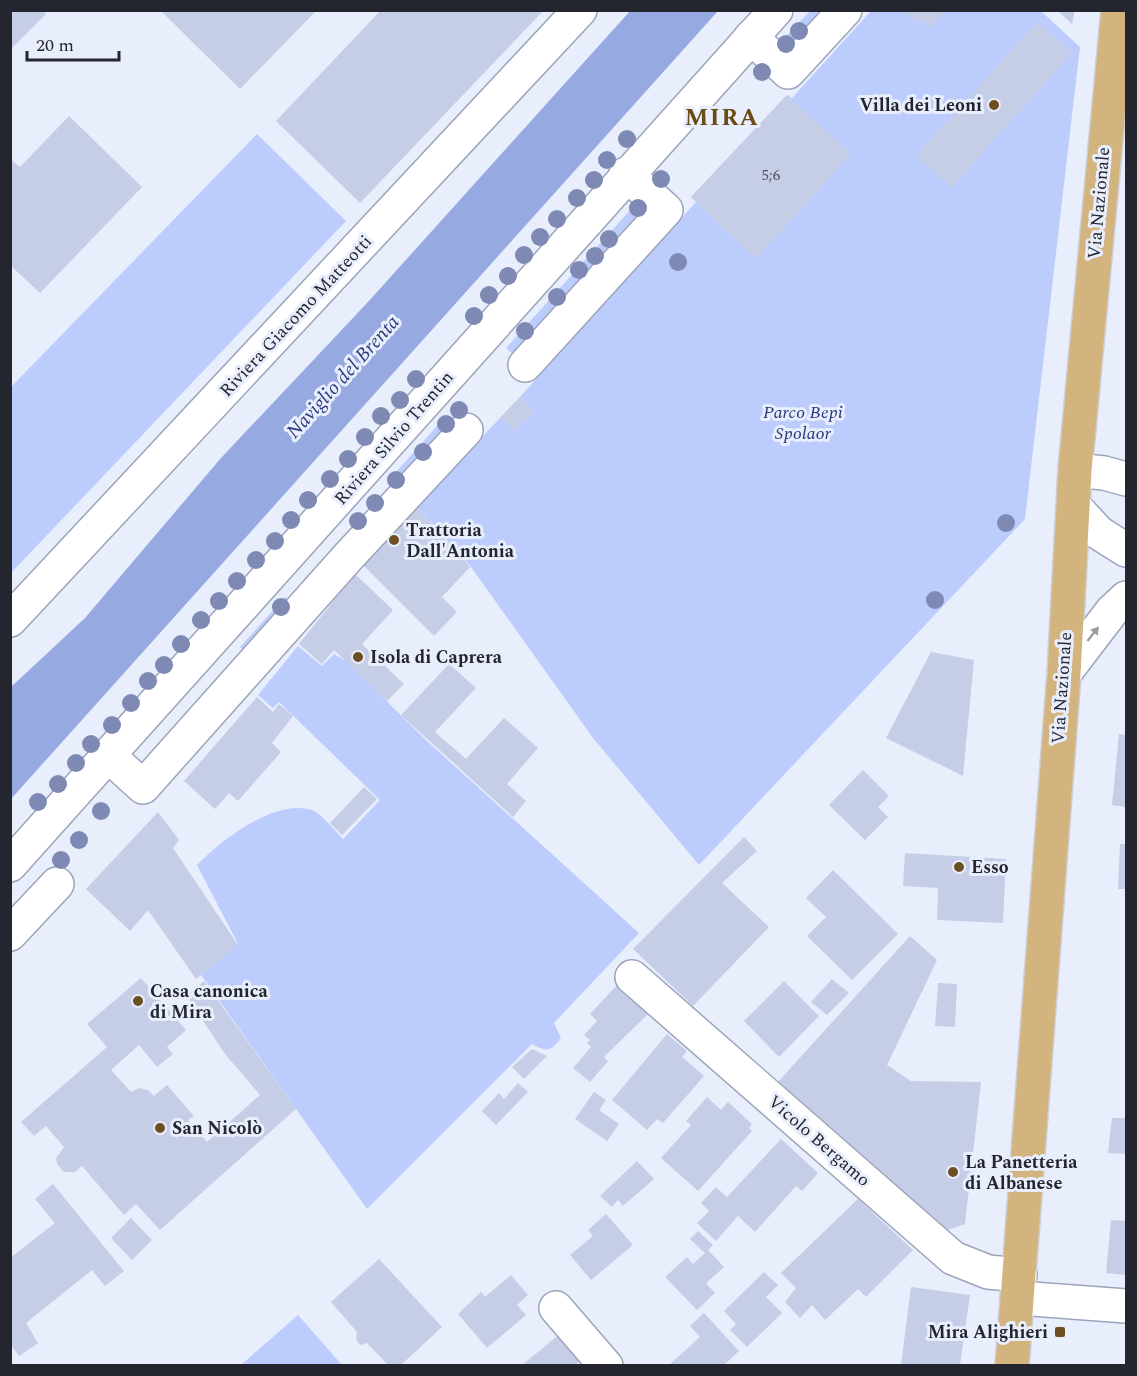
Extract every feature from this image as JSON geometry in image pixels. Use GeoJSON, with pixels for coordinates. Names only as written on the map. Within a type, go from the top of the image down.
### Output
{"type":"FeatureCollection","features":[{"type":"Feature","properties":{"kind":"main road","name":"Via Nazionale"},"geometry":{"type":"LineString","coordinates":[[1012,1365],[1020,1286],[1064,674],[1076,470],[1118,10]]}},
{"type":"Feature","properties":{"kind":"street","name":"Riviera Giacomo Matteotti"},"geometry":{"type":"LineString","coordinates":[[10,620],[580,10]]}},
{"type":"Feature","properties":{"kind":"street","name":"Riviera Silvio Trentin"},"geometry":{"type":"LineString","coordinates":[[10,865],[316,527],[626,174],[776,10]]}},
{"type":"Feature","properties":{"kind":"street"},"geometry":{"type":"LineString","coordinates":[[751,37],[788,72],[845,10]]}},
{"type":"Feature","properties":{"kind":"street"},"geometry":{"type":"LineString","coordinates":[[525,365],[666,210],[626,174]]}},
{"type":"Feature","properties":{"kind":"street"},"geometry":{"type":"LineString","coordinates":[[109,756],[144,787],[348,557],[466,430]]}},
{"type":"Feature","properties":{"kind":"street"},"geometry":{"type":"LineString","coordinates":[[1076,470],[1126,478]]}},
{"type":"Feature","properties":{"kind":"street"},"geometry":{"type":"LineString","coordinates":[[1074,506],[1099,532],[1126,550]]}},
{"type":"Feature","properties":{"kind":"street"},"geometry":{"type":"LineString","coordinates":[[316,527],[348,557]]}},
{"type":"Feature","properties":{"kind":"street"},"geometry":{"type":"LineString","coordinates":[[1064,674],[1112,611],[1126,598]]}},
{"type":"Feature","properties":{"kind":"street"},"geometry":{"type":"LineString","coordinates":[[10,934],[57,884]]}},
{"type":"Feature","properties":{"kind":"street","name":"Vicolo Bergamo"},"geometry":{"type":"LineString","coordinates":[[632,977],[953,1258],[1020,1286],[1126,1306]]}},
{"type":"Feature","properties":{"kind":"street"},"geometry":{"type":"LineString","coordinates":[[556,1308],[606,1365]]}},
{"type":"Feature","properties":{"kind":"green space"},"geometry":{"type":"Polygon","coordinates":[[[810,11],[825,11],[784,53],[777,46],[810,11]]]}},
{"type":"Feature","properties":{"kind":"green space","name":"Parco Bepi Spolaor"},"geometry":{"type":"Polygon","coordinates":[[[871,11],[1041,11],[1080,47],[1025,519],[699,865],[593,738],[471,567],[416,506],[520,397],[696,202],[691,197],[787,95],[792,98],[871,11]]]}},
{"type":"Feature","properties":{"kind":"green space"},"geometry":{"type":"Polygon","coordinates":[[[257,134],[346,221],[11,573],[11,387],[257,134]]]}},
{"type":"Feature","properties":{"kind":"green space"},"geometry":{"type":"Polygon","coordinates":[[[640,199],[647,206],[514,355],[506,348],[640,199]]]}},
{"type":"Feature","properties":{"kind":"green space"},"geometry":{"type":"Polygon","coordinates":[[[446,416],[453,423],[396,488],[389,480],[446,416]]]}},
{"type":"Feature","properties":{"kind":"green space"},"geometry":{"type":"Polygon","coordinates":[[[285,597],[293,603],[247,654],[240,647],[285,597]]]}},
{"type":"Feature","properties":{"kind":"green space"},"geometry":{"type":"Polygon","coordinates":[[[298,646],[322,666],[334,654],[346,661],[427,741],[639,933],[554,1023],[561,1038],[554,1046],[545,1049],[532,1044],[367,1209],[201,975],[238,944],[197,865],[207,855],[234,833],[250,824],[282,810],[297,808],[316,812],[343,839],[380,800],[279,702],[273,708],[258,695],[298,646]]]}},
{"type":"Feature","properties":{"kind":"green space"},"geometry":{"type":"Polygon","coordinates":[[[298,1315],[342,1365],[241,1365],[298,1315]]]}},
{"type":"Feature","properties":{"kind":"water","name":"Naviglio del Brenta"},"geometry":{"type":"Polygon","coordinates":[[[631,10],[718,11],[11,799],[11,687],[85,618],[221,458],[368,302],[631,10]]]}},
{"type":"Feature","properties":{"kind":"building"},"geometry":{"type":"Polygon","coordinates":[[[10,10],[42,10],[46,14],[10,50],[10,10]]]}},
{"type":"Feature","properties":{"kind":"building"},"geometry":{"type":"Polygon","coordinates":[[[160,10],[317,10],[240,89],[160,10]]]}},
{"type":"Feature","properties":{"kind":"building"},"geometry":{"type":"Polygon","coordinates":[[[381,10],[544,10],[360,203],[276,121],[381,10]]]}},
{"type":"Feature","properties":{"kind":"building"},"geometry":{"type":"Polygon","coordinates":[[[903,10],[947,10],[930,28],[921,19],[917,23],[903,10]]]}},
{"type":"Feature","properties":{"kind":"building"},"geometry":{"type":"Polygon","coordinates":[[[1057,10],[1075,10],[1072,24],[1057,10]]]}},
{"type":"Feature","properties":{"kind":"building","name":"Villa dei Leoni"},"geometry":{"type":"Polygon","coordinates":[[[1037,22],[1072,53],[951,188],[916,156],[1037,22]]]}},
{"type":"Feature","properties":{"kind":"building"},"geometry":{"type":"Polygon","coordinates":[[[787,95],[851,154],[756,259],[691,197],[787,95]]]}},
{"type":"Feature","properties":{"kind":"building"},"geometry":{"type":"Polygon","coordinates":[[[69,116],[142,187],[40,293],[10,265],[10,159],[20,167],[69,116]]]}},
{"type":"Feature","properties":{"kind":"building"},"geometry":{"type":"Polygon","coordinates":[[[520,397],[534,411],[515,431],[500,418],[520,397]]]}},
{"type":"Feature","properties":{"kind":"building"},"geometry":{"type":"Polygon","coordinates":[[[416,506],[470,567],[442,597],[457,612],[434,636],[363,565],[416,506]]]}},
{"type":"Feature","properties":{"kind":"building"},"geometry":{"type":"Polygon","coordinates":[[[355,574],[393,610],[362,644],[404,684],[387,701],[334,650],[322,664],[299,644],[355,574]]]}},
{"type":"Feature","properties":{"kind":"building"},"geometry":{"type":"Polygon","coordinates":[[[931,652],[974,660],[963,776],[886,738],[931,652]]]}},
{"type":"Feature","properties":{"kind":"building"},"geometry":{"type":"Polygon","coordinates":[[[449,664],[476,688],[435,732],[466,759],[504,718],[538,748],[507,784],[526,801],[513,817],[401,715],[449,664]]]}},
{"type":"Feature","properties":{"kind":"building"},"geometry":{"type":"Polygon","coordinates":[[[257,697],[273,712],[279,704],[293,716],[272,743],[281,752],[238,801],[229,793],[215,809],[184,781],[257,697]]]}},
{"type":"Feature","properties":{"kind":"building"},"geometry":{"type":"Polygon","coordinates":[[[1119,734],[1126,735],[1126,807],[1112,805],[1119,734]]]}},
{"type":"Feature","properties":{"kind":"building"},"geometry":{"type":"Polygon","coordinates":[[[863,770],[889,796],[878,807],[888,817],[865,840],[829,805],[863,770]]]}},
{"type":"Feature","properties":{"kind":"building"},"geometry":{"type":"Polygon","coordinates":[[[364,787],[377,799],[342,835],[330,823],[364,787]]]}},
{"type":"Feature","properties":{"kind":"building"},"geometry":{"type":"Polygon","coordinates":[[[158,812],[179,840],[173,848],[238,945],[196,979],[148,910],[130,931],[86,889],[158,812]]]}},
{"type":"Feature","properties":{"kind":"building"},"geometry":{"type":"Polygon","coordinates":[[[744,837],[757,851],[722,883],[769,927],[693,1006],[633,949],[744,837]]]}},
{"type":"Feature","properties":{"kind":"building"},"geometry":{"type":"Polygon","coordinates":[[[1120,844],[1126,844],[1126,889],[1118,889],[1120,844]]]}},
{"type":"Feature","properties":{"kind":"building"},"geometry":{"type":"Polygon","coordinates":[[[905,853],[1006,859],[1003,923],[937,920],[938,888],[903,886],[905,853]]]}},
{"type":"Feature","properties":{"kind":"building"},"geometry":{"type":"Polygon","coordinates":[[[833,870],[898,934],[852,980],[807,936],[826,917],[806,898],[833,870]]]}},
{"type":"Feature","properties":{"kind":"building"},"geometry":{"type":"Polygon","coordinates":[[[910,936],[937,960],[887,1065],[911,1081],[981,1082],[965,1224],[942,1232],[778,1082],[910,936]]]}},
{"type":"Feature","properties":{"kind":"building"},"geometry":{"type":"Polygon","coordinates":[[[141,978],[186,1030],[167,1047],[173,1054],[157,1067],[139,1045],[111,1070],[131,1092],[139,1088],[148,1090],[154,1096],[167,1085],[194,1116],[188,1120],[207,1142],[260,1095],[225,1054],[186,995],[204,981],[296,1109],[160,1230],[136,1204],[124,1215],[82,1166],[75,1172],[64,1172],[57,1164],[56,1158],[64,1147],[46,1126],[34,1136],[21,1122],[107,1047],[87,1024],[141,978]]]}},
{"type":"Feature","properties":{"kind":"building"},"geometry":{"type":"Polygon","coordinates":[[[832,979],[849,993],[827,1015],[811,1002],[832,979]]]}},
{"type":"Feature","properties":{"kind":"building"},"geometry":{"type":"Polygon","coordinates":[[[784,981],[819,1016],[779,1057],[744,1021],[784,981]]]}},
{"type":"Feature","properties":{"kind":"building"},"geometry":{"type":"Polygon","coordinates":[[[938,983],[957,984],[955,1027],[935,1026],[938,983]]]}},
{"type":"Feature","properties":{"kind":"building"},"geometry":{"type":"Polygon","coordinates":[[[618,984],[649,1013],[604,1057],[608,1061],[590,1082],[573,1068],[591,1047],[587,1043],[590,1040],[584,1035],[597,1021],[590,1014],[618,984]]]}},
{"type":"Feature","properties":{"kind":"building"},"geometry":{"type":"Polygon","coordinates":[[[667,1034],[687,1051],[682,1057],[704,1076],[663,1123],[657,1119],[647,1130],[612,1100],[667,1034]]]}},
{"type":"Feature","properties":{"kind":"building"},"geometry":{"type":"Polygon","coordinates":[[[532,1049],[547,1056],[524,1079],[512,1067],[532,1049]]]}},
{"type":"Feature","properties":{"kind":"building"},"geometry":{"type":"Polygon","coordinates":[[[518,1083],[528,1092],[496,1125],[482,1111],[499,1093],[504,1099],[518,1083]]]}},
{"type":"Feature","properties":{"kind":"building"},"geometry":{"type":"Polygon","coordinates":[[[594,1092],[606,1100],[599,1110],[619,1124],[607,1141],[575,1119],[594,1092]]]}},
{"type":"Feature","properties":{"kind":"building"},"geometry":{"type":"Polygon","coordinates":[[[707,1097],[721,1110],[728,1102],[752,1124],[749,1128],[752,1131],[698,1191],[661,1158],[691,1125],[686,1121],[707,1097]]]}},
{"type":"Feature","properties":{"kind":"building"},"geometry":{"type":"Polygon","coordinates":[[[1112,1118],[1126,1118],[1126,1154],[1108,1153],[1112,1118]]]}},
{"type":"Feature","properties":{"kind":"building"},"geometry":{"type":"Polygon","coordinates":[[[781,1139],[818,1173],[802,1191],[796,1186],[755,1232],[738,1216],[716,1241],[697,1223],[709,1211],[701,1203],[716,1187],[727,1197],[781,1139]]]}},
{"type":"Feature","properties":{"kind":"building"},"geometry":{"type":"Polygon","coordinates":[[[637,1161],[654,1179],[623,1206],[618,1200],[612,1207],[600,1196],[637,1161]]]}},
{"type":"Feature","properties":{"kind":"building"},"geometry":{"type":"Polygon","coordinates":[[[53,1184],[124,1271],[105,1286],[92,1270],[26,1323],[38,1343],[19,1356],[10,1344],[10,1258],[55,1223],[35,1199],[53,1184]]]}},
{"type":"Feature","properties":{"kind":"building"},"geometry":{"type":"Polygon","coordinates":[[[858,1199],[913,1250],[866,1297],[858,1289],[825,1320],[812,1305],[800,1318],[785,1302],[796,1288],[781,1273],[858,1199]]]}},
{"type":"Feature","properties":{"kind":"building"},"geometry":{"type":"Polygon","coordinates":[[[606,1214],[633,1245],[591,1280],[570,1255],[593,1236],[588,1230],[606,1214]]]}},
{"type":"Feature","properties":{"kind":"building"},"geometry":{"type":"Polygon","coordinates":[[[131,1218],[152,1240],[132,1260],[111,1238],[131,1218]]]}},
{"type":"Feature","properties":{"kind":"building"},"geometry":{"type":"Polygon","coordinates":[[[1111,1220],[1126,1221],[1126,1275],[1106,1273],[1111,1220]]]}},
{"type":"Feature","properties":{"kind":"building"},"geometry":{"type":"Polygon","coordinates":[[[698,1231],[713,1245],[708,1250],[724,1267],[706,1283],[715,1293],[697,1310],[665,1277],[687,1257],[693,1264],[705,1253],[690,1239],[698,1231]]]}},
{"type":"Feature","properties":{"kind":"building"},"geometry":{"type":"Polygon","coordinates":[[[379,1259],[442,1327],[401,1365],[388,1365],[367,1343],[360,1345],[356,1339],[357,1332],[331,1302],[379,1259]]]}},
{"type":"Feature","properties":{"kind":"building"},"geometry":{"type":"Polygon","coordinates":[[[764,1272],[778,1285],[766,1297],[782,1313],[747,1347],[730,1330],[736,1324],[724,1311],[764,1272]]]}},
{"type":"Feature","properties":{"kind":"building"},"geometry":{"type":"Polygon","coordinates":[[[511,1275],[528,1295],[517,1305],[526,1315],[487,1348],[458,1314],[481,1292],[485,1297],[511,1275]]]}},
{"type":"Feature","properties":{"kind":"building"},"geometry":{"type":"Polygon","coordinates":[[[911,1287],[970,1295],[960,1365],[901,1365],[911,1287]]]}},
{"type":"Feature","properties":{"kind":"building"},"geometry":{"type":"Polygon","coordinates":[[[704,1313],[739,1351],[724,1365],[669,1365],[700,1337],[690,1326],[704,1313]]]}},
{"type":"Feature","properties":{"kind":"building"},"geometry":{"type":"Polygon","coordinates":[[[561,1333],[582,1359],[575,1365],[522,1365],[561,1333]]]}},
{"type":"Feature","properties":{"kind":"place","name":"Villa dei Leoni"},"geometry":{"type":"Point","coordinates":[994,105]}},
{"type":"Feature","properties":{"kind":"place","name":"Trattoria Dall'Antonia"},"geometry":{"type":"Point","coordinates":[394,540]}},
{"type":"Feature","properties":{"kind":"place","name":"Isola di Caprera"},"geometry":{"type":"Point","coordinates":[358,657]}},
{"type":"Feature","properties":{"kind":"place","name":"Esso"},"geometry":{"type":"Point","coordinates":[959,867]}},
{"type":"Feature","properties":{"kind":"place","name":"Casa canonica di Mira"},"geometry":{"type":"Point","coordinates":[138,1001]}},
{"type":"Feature","properties":{"kind":"place","name":"San Nicolò"},"geometry":{"type":"Point","coordinates":[160,1128]}},
{"type":"Feature","properties":{"kind":"place","name":"La Panetteria di Albanese"},"geometry":{"type":"Point","coordinates":[953,1172]}},
{"type":"Feature","properties":{"kind":"place","name":"Mira Alighieri"},"geometry":{"type":"Point","coordinates":[1060,1332]}},
{"type":"Feature","properties":{"kind":"district","name":"MIRA"},"geometry":{"type":"Point","coordinates":[722,118]}}]}
